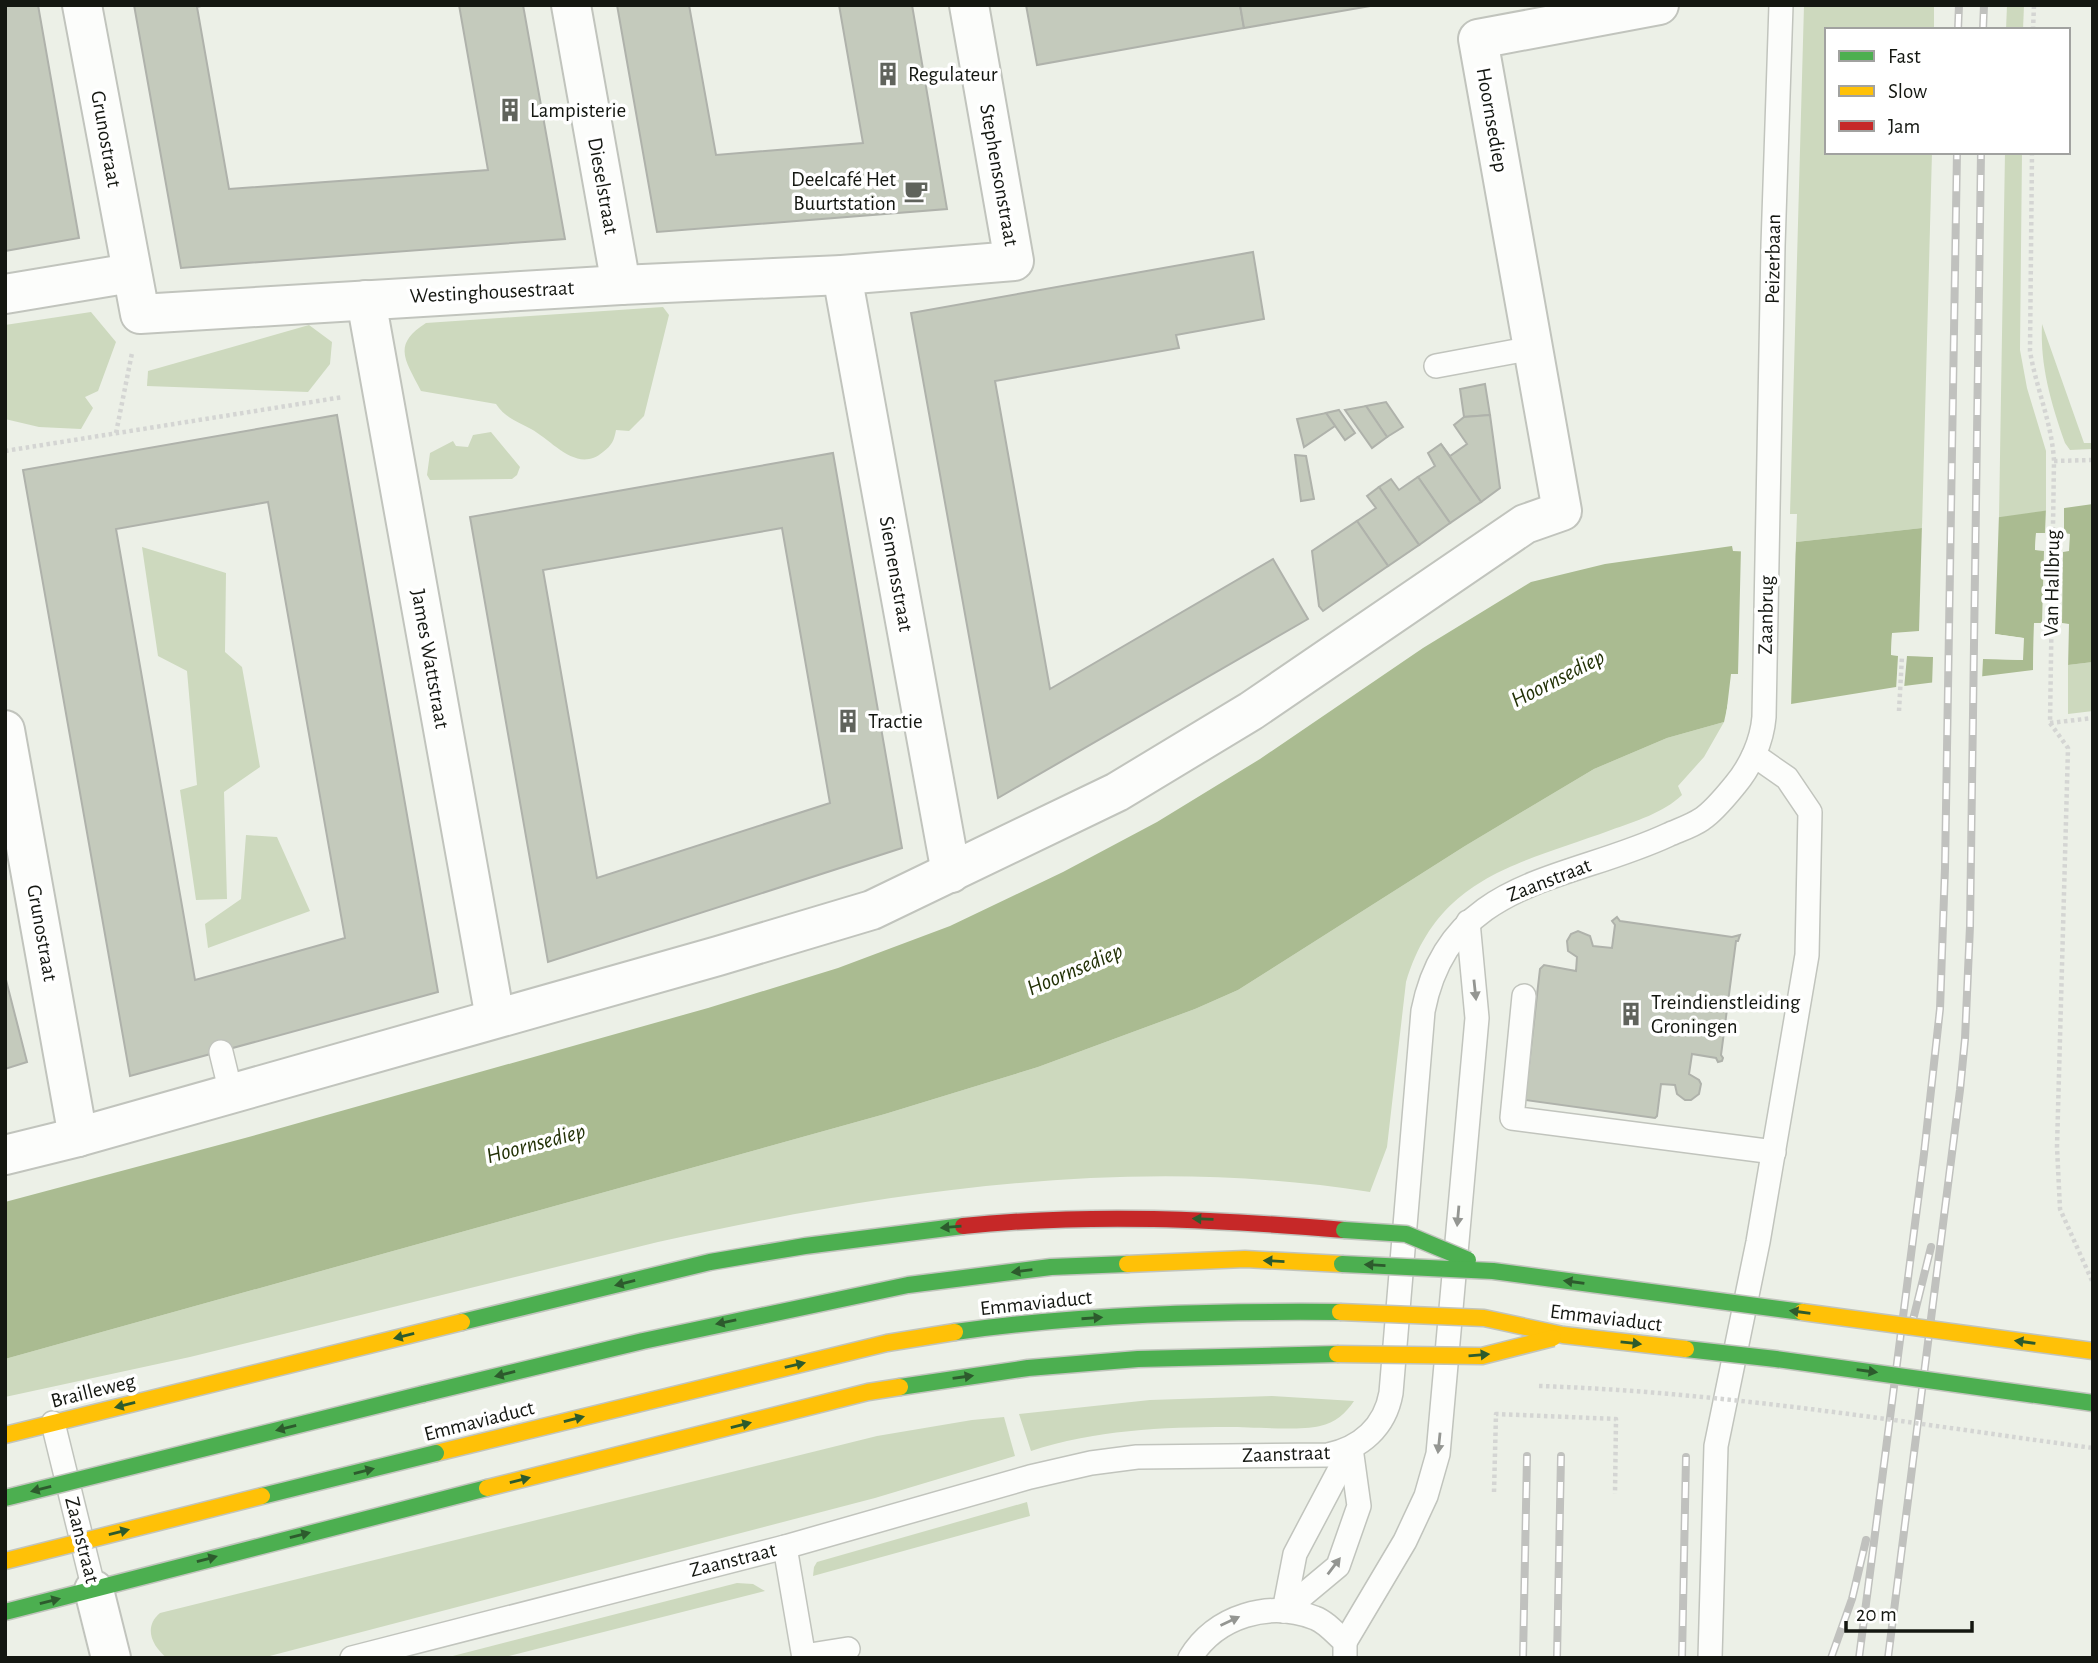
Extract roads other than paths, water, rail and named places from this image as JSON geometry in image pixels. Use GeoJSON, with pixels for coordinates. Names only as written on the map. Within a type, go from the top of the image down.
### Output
{"type":"FeatureCollection","features":[{"type":"Feature","properties":{"kind":"main road","name":"Brailleweg"},"geometry":{"type":"LineString","coordinates":[[5,1435],[732,1258],[914,1230],[1130,1217],[1223,1220],[1406,1234],[1493,1271]]}},
{"type":"Feature","properties":{"kind":"main road","name":"Emmaviaduct"},"geometry":{"type":"LineString","coordinates":[[5,1498],[643,1340],[908,1285],[1051,1267],[1245,1259],[1493,1271],[2093,1352]]}},
{"type":"Feature","properties":{"kind":"main road","name":"Emmaviaduct"},"geometry":{"type":"LineString","coordinates":[[5,1561],[847,1353],[955,1332],[1020,1323],[1248,1311],[1484,1318],[1563,1335],[1776,1359],[2093,1403]]}},
{"type":"Feature","properties":{"kind":"main road"},"geometry":{"type":"LineString","coordinates":[[5,1612],[868,1392],[1028,1368],[1138,1359],[1337,1354],[1482,1356],[1563,1335]]}},
{"type":"Feature","properties":{"kind":"street","name":"Grunostraat"},"geometry":{"type":"LineString","coordinates":[[82,5],[131,273]]}},
{"type":"Feature","properties":{"kind":"street","name":"Dieselstraat"},"geometry":{"type":"LineString","coordinates":[[571,5],[621,285]]}},
{"type":"Feature","properties":{"kind":"street","name":"Stephensonstraat"},"geometry":{"type":"LineString","coordinates":[[969,5],[1014,261]]}},
{"type":"Feature","properties":{"kind":"street","name":"Hoornsediep"},"geometry":{"type":"LineString","coordinates":[[5,1155],[78,1137],[872,910],[1117,792],[1251,711],[1525,524],[1562,511],[1478,39],[1659,5]]}},
{"type":"Feature","properties":{"kind":"street","name":"Westinghousestraat"},"geometry":{"type":"LineString","coordinates":[[131,273],[140,314],[621,285],[842,275],[1014,261]]}},
{"type":"Feature","properties":{"kind":"street"},"geometry":{"type":"LineString","coordinates":[[5,294],[131,273]]}},
{"type":"Feature","properties":{"kind":"street","name":"Siemensstraat"},"geometry":{"type":"LineString","coordinates":[[842,275],[950,873]]}},
{"type":"Feature","properties":{"kind":"street","name":"James Wattstraat"},"geometry":{"type":"LineString","coordinates":[[366,300],[495,1018]]}},
{"type":"Feature","properties":{"kind":"street","name":"Grunostraat"},"geometry":{"type":"LineString","coordinates":[[5,730],[78,1137]]}},
{"type":"Feature","properties":{"kind":"street","name":"Zaanstraat"},"geometry":{"type":"LineString","coordinates":[[94,1590],[111,1658]]}},
{"type":"Feature","properties":{"kind":"lane","name":"Peizerbaan"},"geometry":{"type":"LineString","coordinates":[[1768,512],[1781,5]]}},
{"type":"Feature","properties":{"kind":"lane"},"geometry":{"type":"LineString","coordinates":[[1436,366],[1533,348]]}},
{"type":"Feature","properties":{"kind":"lane","name":"Zaanbrug"},"geometry":{"type":"LineString","coordinates":[[1764,717],[1768,512]]}},
{"type":"Feature","properties":{"kind":"lane","name":"Zaanstraat"},"geometry":{"type":"LineString","coordinates":[[352,1658],[785,1547],[1030,1477],[1091,1463],[1137,1457],[1328,1455],[1351,1448],[1370,1435],[1389,1404],[1423,1011],[1436,966],[1448,945],[1468,922],[1500,898],[1521,888],[1650,843],[1702,819],[1741,777],[1754,755],[1764,717]]}},
{"type":"Feature","properties":{"kind":"lane"},"geometry":{"type":"LineString","coordinates":[[1710,1658],[1716,1446],[1774,1152],[1807,955],[1810,812],[1787,778],[1754,755]]}},
{"type":"Feature","properties":{"kind":"lane"},"geometry":{"type":"LineString","coordinates":[[1190,1658],[1200,1642],[1226,1621],[1251,1613],[1284,1611],[1317,1618],[1345,1650],[1405,1541],[1426,1496],[1438,1454],[1477,1018],[1468,922]]}},
{"type":"Feature","properties":{"kind":"lane"},"geometry":{"type":"LineString","coordinates":[[1524,996],[1512,1118],[1774,1152]]}},
{"type":"Feature","properties":{"kind":"lane"},"geometry":{"type":"LineString","coordinates":[[221,1052],[231,1093]]}},
{"type":"Feature","properties":{"kind":"lane","name":"Zaanstraat"},"geometry":{"type":"LineString","coordinates":[[53,1423],[94,1590]]}},
{"type":"Feature","properties":{"kind":"lane"},"geometry":{"type":"LineString","coordinates":[[1284,1611],[1295,1554],[1351,1448]]}},
{"type":"Feature","properties":{"kind":"lane"},"geometry":{"type":"LineString","coordinates":[[1284,1611],[1338,1566],[1359,1506],[1351,1448]]}},
{"type":"Feature","properties":{"kind":"lane"},"geometry":{"type":"LineString","coordinates":[[785,1547],[804,1657],[848,1649]]}},
{"type":"Feature","properties":{"kind":"water"},"geometry":{"type":"Polygon","coordinates":[[[2093,504],[2093,662],[2068,665],[2068,624],[2034,623],[2033,670],[1896,687],[1791,704],[1791,678],[1732,674],[1724,722],[1667,738],[1594,769],[1465,846],[1238,990],[1195,1009],[1038,1067],[885,1114],[5,1359],[5,1202],[245,1138],[708,1008],[838,968],[950,926],[1063,872],[1157,822],[1260,759],[1423,648],[1531,582],[1605,564],[1732,546],[1733,551],[1795,554],[1796,542],[1922,528],[2093,504]],[[2036,533],[2035,550],[2069,551],[2069,534],[2036,533]],[[1892,633],[1891,655],[2023,660],[2023,638],[1995,634],[1892,633]]]}},
{"type":"Feature","properties":{"kind":"railway"},"geometry":{"type":"LineString","coordinates":[[1958,28],[1959,5]]}},
{"type":"Feature","properties":{"kind":"railway"},"geometry":{"type":"LineString","coordinates":[[1983,28],[1984,5]]}},
{"type":"Feature","properties":{"kind":"railway"},"geometry":{"type":"LineString","coordinates":[[1859,1658],[1940,1009],[1945,868],[1957,154]]}},
{"type":"Feature","properties":{"kind":"railway"},"geometry":{"type":"LineString","coordinates":[[1888,1658],[1965,1039],[1970,926],[1981,154]]}},
{"type":"Feature","properties":{"kind":"railway"},"geometry":{"type":"LineString","coordinates":[[1910,1332],[1931,1247]]}},
{"type":"Feature","properties":{"kind":"railway"},"geometry":{"type":"LineString","coordinates":[[1523,1658],[1527,1456]]}},
{"type":"Feature","properties":{"kind":"railway"},"geometry":{"type":"LineString","coordinates":[[1557,1658],[1561,1456]]}},
{"type":"Feature","properties":{"kind":"railway"},"geometry":{"type":"LineString","coordinates":[[1682,1658],[1686,1457]]}},
{"type":"Feature","properties":{"kind":"railway"},"geometry":{"type":"LineString","coordinates":[[1831,1658],[1852,1599],[1866,1540]]}},
{"type":"Feature","properties":{"kind":"place","name":"Regulateur"},"geometry":{"type":"Point","coordinates":[888,74]}},
{"type":"Feature","properties":{"kind":"place","name":"Lampisterie"},"geometry":{"type":"Point","coordinates":[510,110]}},
{"type":"Feature","properties":{"kind":"place","name":"Deelcafé Het Buurtstation"},"geometry":{"type":"Point","coordinates":[916,191]}},
{"type":"Feature","properties":{"kind":"place","name":"Tractie"},"geometry":{"type":"Point","coordinates":[848,721]}},
{"type":"Feature","properties":{"kind":"place","name":"Treindienstleiding Groningen"},"geometry":{"type":"Point","coordinates":[1631,1014]}}]}
